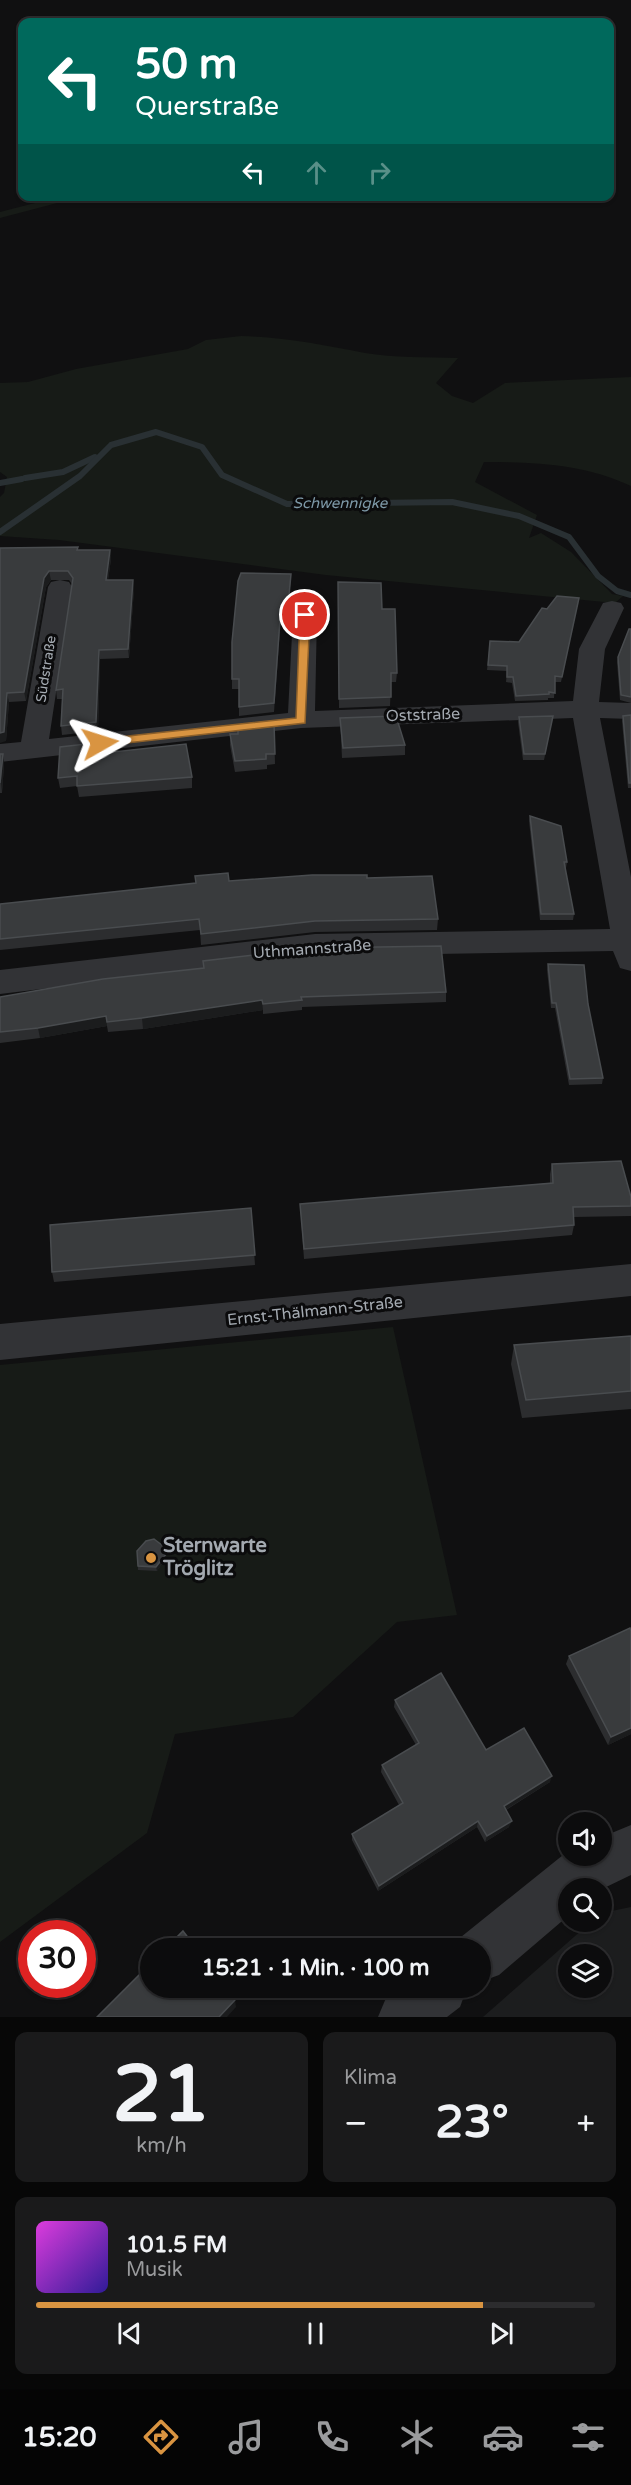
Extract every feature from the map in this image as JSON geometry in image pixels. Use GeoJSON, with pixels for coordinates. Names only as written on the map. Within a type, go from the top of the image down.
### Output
{"type":"FeatureCollection","features":[{"type":"Feature","properties":{"kind":"street","name":"Südstraße"},"geometry":{"type":"LineString","coordinates":[[33,750],[60,586]]}},
{"type":"Feature","properties":{"kind":"street"},"geometry":{"type":"LineString","coordinates":[[612,608],[592,649],[585,709],[629,951]]}},
{"type":"Feature","properties":{"kind":"street"},"geometry":{"type":"LineString","coordinates":[[301,720],[305,615]]}},
{"type":"Feature","properties":{"kind":"street","name":"Oststraße"},"geometry":{"type":"LineString","coordinates":[[0,753],[301,720],[585,709],[631,711]]}},
{"type":"Feature","properties":{"kind":"street","name":"Uthmannstraße"},"geometry":{"type":"LineString","coordinates":[[0,982],[315,945],[629,951]]}},
{"type":"Feature","properties":{"kind":"street","name":"Ernst-Thälmann-Straße"},"geometry":{"type":"LineString","coordinates":[[0,1342],[631,1280]]}},
{"type":"Feature","properties":{"kind":"street"},"geometry":{"type":"LineString","coordinates":[[491,1947],[586,1869],[631,1850]]}},
{"type":"Feature","properties":{"kind":"street"},"geometry":{"type":"LineString","coordinates":[[405,2017],[429,1998]]}},
{"type":"Feature","properties":{"kind":"shaded area"},"geometry":{"type":"Polygon","coordinates":[[[43,201],[65,201],[0,218],[0,212],[43,201]]]}},
{"type":"Feature","properties":{"kind":"shaded area"},"geometry":{"type":"Polygon","coordinates":[[[241,336],[319,344],[376,355],[458,358],[436,383],[452,396],[473,403],[505,383],[631,377],[631,486],[578,469],[503,462],[484,462],[475,482],[537,515],[529,538],[541,533],[571,552],[612,594],[623,596],[615,603],[326,575],[59,540],[0,536],[0,497],[4,493],[7,477],[0,472],[0,383],[28,382],[76,369],[188,349],[206,340],[241,336]]]}},
{"type":"Feature","properties":{"kind":"shaded area"},"geometry":{"type":"Polygon","coordinates":[[[393,1327],[457,1615],[397,1622],[293,1717],[175,1734],[147,1833],[30,1920],[18,1920],[18,1929],[0,1942],[0,1365],[393,1327]]]}},
{"type":"Feature","properties":{"kind":"shaded area"},"geometry":{"type":"Polygon","coordinates":[[[631,1907],[631,2017],[483,2017],[558,1951],[558,1998],[612,1998],[612,1944],[566,1944],[580,1932],[612,1932],[612,1911],[631,1907]]]}},
{"type":"Feature","properties":{"kind":"building"},"geometry":{"type":"Polygon","coordinates":[[[78,547],[77,550],[110,550],[106,580],[133,580],[128,649],[99,650],[96,722],[61,726],[63,689],[56,690],[73,578],[68,571],[49,571],[44,578],[24,692],[7,693],[4,732],[0,733],[0,548],[78,547]]]}},
{"type":"Feature","properties":{"kind":"building"},"geometry":{"type":"Polygon","coordinates":[[[241,573],[291,574],[288,606],[281,606],[274,703],[239,707],[239,679],[232,679],[232,642],[238,581],[241,573]]]}},
{"type":"Feature","properties":{"kind":"building"},"geometry":{"type":"Polygon","coordinates":[[[338,582],[381,583],[382,609],[395,609],[397,673],[391,673],[391,697],[339,699],[338,582]]]}},
{"type":"Feature","properties":{"kind":"building"},"geometry":{"type":"Polygon","coordinates":[[[557,596],[579,598],[562,677],[555,676],[555,693],[516,696],[513,677],[507,677],[507,666],[488,665],[490,641],[519,642],[542,608],[547,609],[557,596]]]}},
{"type":"Feature","properties":{"kind":"building"},"geometry":{"type":"Polygon","coordinates":[[[629,629],[631,629],[631,697],[621,695],[618,657],[629,629]]]}},
{"type":"Feature","properties":{"kind":"building"},"geometry":{"type":"Polygon","coordinates":[[[631,715],[631,783],[629,783],[623,716],[631,715]]]}},
{"type":"Feature","properties":{"kind":"building"},"geometry":{"type":"Polygon","coordinates":[[[396,716],[405,745],[343,748],[340,718],[396,716]]]}},
{"type":"Feature","properties":{"kind":"building"},"geometry":{"type":"Polygon","coordinates":[[[553,716],[545,754],[524,754],[519,717],[553,716]]]}},
{"type":"Feature","properties":{"kind":"building"},"geometry":{"type":"Polygon","coordinates":[[[274,723],[275,754],[266,754],[266,759],[235,761],[230,734],[238,734],[238,727],[274,723]]]}},
{"type":"Feature","properties":{"kind":"building"},"geometry":{"type":"Polygon","coordinates":[[[95,743],[95,754],[186,744],[192,777],[77,786],[77,776],[58,778],[60,747],[95,743]]]}},
{"type":"Feature","properties":{"kind":"building"},"geometry":{"type":"Polygon","coordinates":[[[0,754],[3,754],[0,783],[0,754]]]}},
{"type":"Feature","properties":{"kind":"building"},"geometry":{"type":"Polygon","coordinates":[[[530,816],[561,826],[567,862],[564,862],[574,914],[541,914],[530,816]]]}},
{"type":"Feature","properties":{"kind":"building"},"geometry":{"type":"Polygon","coordinates":[[[228,873],[229,881],[312,875],[367,875],[367,878],[432,876],[438,919],[315,921],[201,934],[199,919],[0,939],[0,904],[196,883],[195,876],[228,873]]]}},
{"type":"Feature","properties":{"kind":"building"},"geometry":{"type":"Polygon","coordinates":[[[441,946],[446,992],[301,997],[302,1000],[263,1004],[262,1000],[142,1018],[107,1022],[106,1016],[0,1032],[0,997],[103,979],[204,968],[203,961],[315,948],[441,946]]]}},
{"type":"Feature","properties":{"kind":"building"},"geometry":{"type":"Polygon","coordinates":[[[548,964],[584,965],[588,1004],[603,1078],[570,1079],[556,1003],[552,1003],[548,964]]]}},
{"type":"Feature","properties":{"kind":"building"},"geometry":{"type":"Polygon","coordinates":[[[621,1161],[631,1197],[631,1206],[573,1207],[574,1225],[304,1249],[300,1204],[553,1183],[552,1164],[621,1161]]]}},
{"type":"Feature","properties":{"kind":"building"},"geometry":{"type":"Polygon","coordinates":[[[251,1208],[255,1255],[52,1272],[50,1225],[251,1208]]]}},
{"type":"Feature","properties":{"kind":"building"},"geometry":{"type":"Polygon","coordinates":[[[631,1336],[631,1391],[526,1400],[514,1345],[631,1336]]]}},
{"type":"Feature","properties":{"kind":"building","name":"Sternwarte Tröglitz"},"geometry":{"type":"Polygon","coordinates":[[[154,1539],[163,1546],[166,1554],[156,1567],[138,1566],[137,1551],[146,1541],[154,1539]]]}},
{"type":"Feature","properties":{"kind":"building"},"geometry":{"type":"Polygon","coordinates":[[[630,1628],[631,1728],[611,1737],[569,1656],[630,1628]]]}},
{"type":"Feature","properties":{"kind":"building"},"geometry":{"type":"Polygon","coordinates":[[[441,1673],[486,1750],[524,1728],[552,1776],[504,1806],[512,1821],[487,1836],[478,1821],[379,1886],[352,1834],[403,1803],[382,1765],[419,1743],[395,1700],[441,1673]]]}},
{"type":"Feature","properties":{"kind":"building"},"geometry":{"type":"Polygon","coordinates":[[[183,1931],[188,1938],[176,1938],[183,1931]]]}},
{"type":"Feature","properties":{"kind":"building"},"geometry":{"type":"Polygon","coordinates":[[[140,1974],[140,1998],[233,1998],[235,2000],[219,2017],[97,2017],[140,1974]]]}},
{"type":"Feature","properties":{"kind":"waterway","name":"Schwennigke"},"geometry":{"type":"LineString","coordinates":[[0,532],[80,476],[111,445],[156,432],[202,447],[222,475],[287,504],[452,502],[519,516],[569,537],[598,576],[617,591],[631,595]]}},
{"type":"Feature","properties":{"kind":"waterway"},"geometry":{"type":"LineString","coordinates":[[25,478],[63,472],[95,457]]}},
{"type":"Feature","properties":{"kind":"waterway"},"geometry":{"type":"LineString","coordinates":[[0,483],[22,479]]}},
{"type":"Feature","properties":{"kind":"place","name":"Sternwarte Tröglitz"},"geometry":{"type":"Point","coordinates":[151,1558]}},
{"type":"Feature","properties":{"kind":"route"},"geometry":{"type":"LineString","coordinates":[[100,743],[301,720],[305,615]]}}]}
